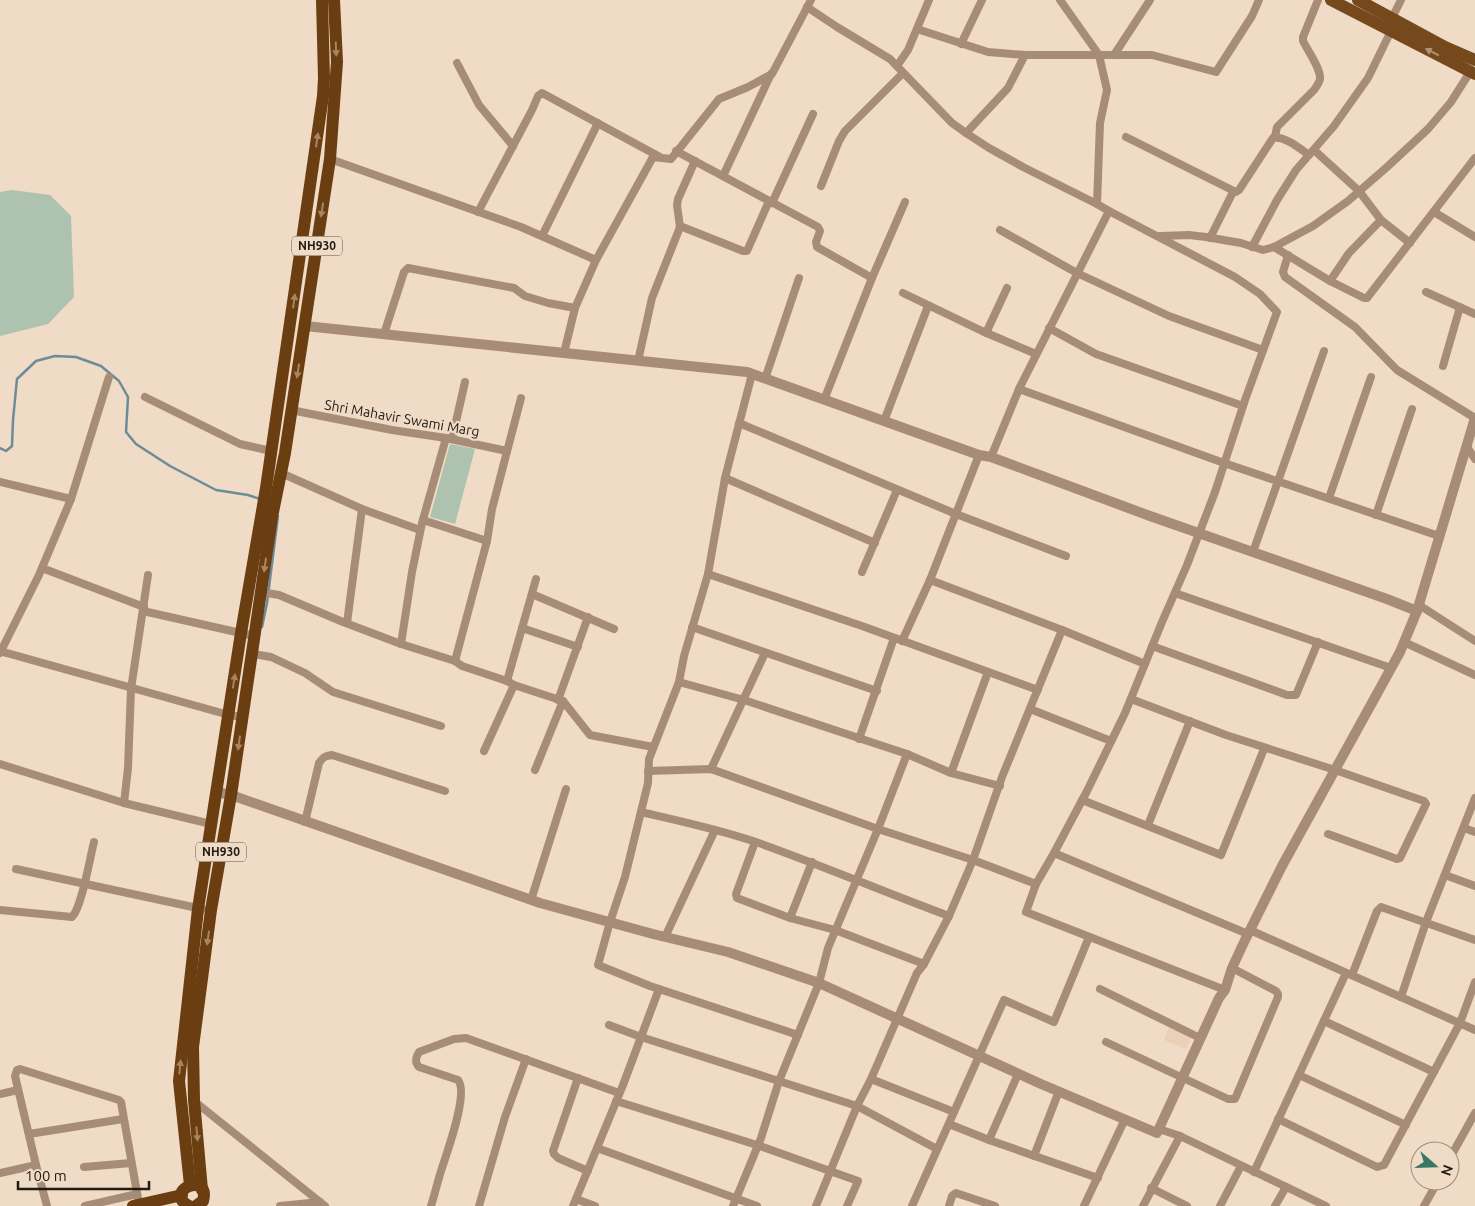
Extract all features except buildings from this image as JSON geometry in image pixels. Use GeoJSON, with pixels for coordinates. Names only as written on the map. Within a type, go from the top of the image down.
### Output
{"type":"FeatureCollection","features":[{"type":"Feature","properties":{"kind":"highway","name":"NH930"},"geometry":{"type":"LineString","coordinates":[[194,1198],[179,1080],[198,909],[228,715],[241,633],[272,489],[271,451],[291,326],[323,96],[322,0]]}},
{"type":"Feature","properties":{"kind":"highway","name":"NH930"},"geometry":{"type":"LineString","coordinates":[[272,489],[281,473],[330,159],[337,62],[334,0]]}},
{"type":"Feature","properties":{"kind":"highway","name":"NH930"},"geometry":{"type":"LineString","coordinates":[[194,1198],[193,1047],[242,717],[257,654],[254,636],[263,592],[264,530]]}},
{"type":"Feature","properties":{"kind":"highway"},"geometry":{"type":"LineString","coordinates":[[205,867],[218,869]]}},
{"type":"Feature","properties":{"kind":"highway"},"geometry":{"type":"LineString","coordinates":[[136,1201],[194,1198]]}},
{"type":"Feature","properties":{"kind":"highway"},"geometry":{"type":"LineString","coordinates":[[171,1206],[194,1198]]}},
{"type":"Feature","properties":{"kind":"main road"},"geometry":{"type":"LineString","coordinates":[[1331,0],[1390,26],[1473,69]]}},
{"type":"Feature","properties":{"kind":"main road"},"geometry":{"type":"LineString","coordinates":[[1358,0],[1390,26]]}},
{"type":"Feature","properties":{"kind":"street"},"geometry":{"type":"LineString","coordinates":[[897,66],[908,50],[929,0]]}},
{"type":"Feature","properties":{"kind":"street"},"geometry":{"type":"LineString","coordinates":[[962,44],[982,0]]}},
{"type":"Feature","properties":{"kind":"street"},"geometry":{"type":"LineString","coordinates":[[1072,0],[1062,3],[1099,54],[1107,90],[1100,123],[1097,204]]}},
{"type":"Feature","properties":{"kind":"street"},"geometry":{"type":"LineString","coordinates":[[1114,55],[1150,0]]}},
{"type":"Feature","properties":{"kind":"street"},"geometry":{"type":"LineString","coordinates":[[917,29],[988,52],[1152,55],[1216,72],[1252,16],[1259,0]]}},
{"type":"Feature","properties":{"kind":"street"},"geometry":{"type":"LineString","coordinates":[[1210,238],[1234,192],[1239,190],[1275,137],[1278,127],[1319,84],[1319,72],[1303,41],[1318,0]]}},
{"type":"Feature","properties":{"kind":"street"},"geometry":{"type":"LineString","coordinates":[[1252,246],[1296,170],[1334,126],[1368,78],[1401,0]]}},
{"type":"Feature","properties":{"kind":"street"},"geometry":{"type":"LineString","coordinates":[[723,176],[772,74],[809,3],[837,27],[890,59],[952,123],[966,133],[1023,167],[1235,277],[1260,294],[1277,312],[1199,534],[1131,699],[1082,800],[1036,884],[1026,912],[1225,990]]}},
{"type":"Feature","properties":{"kind":"street"},"geometry":{"type":"LineString","coordinates":[[966,133],[1008,88],[1025,54]]}},
{"type":"Feature","properties":{"kind":"street"},"geometry":{"type":"LineString","coordinates":[[457,63],[479,105],[513,146]]}},
{"type":"Feature","properties":{"kind":"street"},"geometry":{"type":"LineString","coordinates":[[1158,236],[1190,235],[1241,243],[1263,250],[1274,247],[1314,226],[1358,191],[1428,130],[1451,102],[1473,69]]}},
{"type":"Feature","properties":{"kind":"street"},"geometry":{"type":"LineString","coordinates":[[821,186],[845,131],[903,73]]}},
{"type":"Feature","properties":{"kind":"street"},"geometry":{"type":"LineString","coordinates":[[564,353],[575,308],[596,260],[653,157],[671,159],[719,99],[748,87],[772,74]]}},
{"type":"Feature","properties":{"kind":"street"},"geometry":{"type":"LineString","coordinates":[[478,212],[538,96],[542,93],[662,158]]}},
{"type":"Feature","properties":{"kind":"street"},"geometry":{"type":"LineString","coordinates":[[680,226],[747,251],[813,114]]}},
{"type":"Feature","properties":{"kind":"street"},"geometry":{"type":"LineString","coordinates":[[542,236],[598,123]]}},
{"type":"Feature","properties":{"kind":"street"},"geometry":{"type":"LineString","coordinates":[[1126,137],[1147,146],[1234,192]]}},
{"type":"Feature","properties":{"kind":"street"},"geometry":{"type":"LineString","coordinates":[[1275,137],[1312,152],[1358,191],[1381,220],[1410,243]]}},
{"type":"Feature","properties":{"kind":"street"},"geometry":{"type":"LineString","coordinates":[[676,151],[820,228],[816,246],[872,278]]}},
{"type":"Feature","properties":{"kind":"street"},"geometry":{"type":"LineString","coordinates":[[1274,247],[1330,281],[1367,298],[1475,158]]}},
{"type":"Feature","properties":{"kind":"street"},"geometry":{"type":"LineString","coordinates":[[330,159],[521,226],[596,260]]}},
{"type":"Feature","properties":{"kind":"street"},"geometry":{"type":"LineString","coordinates":[[638,361],[652,298],[680,226],[677,202],[695,161]]}},
{"type":"Feature","properties":{"kind":"street"},"geometry":{"type":"LineString","coordinates":[[824,400],[872,278],[905,202]]}},
{"type":"Feature","properties":{"kind":"street"},"geometry":{"type":"LineString","coordinates":[[991,457],[1018,390],[1109,211]]}},
{"type":"Feature","properties":{"kind":"street"},"geometry":{"type":"LineString","coordinates":[[1434,212],[1475,237]]}},
{"type":"Feature","properties":{"kind":"street"},"geometry":{"type":"LineString","coordinates":[[1330,281],[1349,253],[1381,220]]}},
{"type":"Feature","properties":{"kind":"street"},"geometry":{"type":"LineString","coordinates":[[1000,230],[1077,273],[1169,316],[1263,350]]}},
{"type":"Feature","properties":{"kind":"street"},"geometry":{"type":"LineString","coordinates":[[216,792],[231,795],[531,900],[665,937],[728,952],[819,983],[1018,1074],[1157,1133],[1219,998],[1225,990],[1232,968],[1282,866],[1404,642],[1418,608],[1475,418],[1397,370],[1355,327],[1285,277],[1283,272],[1288,255]]}},
{"type":"Feature","properties":{"kind":"street"},"geometry":{"type":"LineString","coordinates":[[384,334],[404,272],[408,268],[514,288],[525,296],[575,308]]}},
{"type":"Feature","properties":{"kind":"street"},"geometry":{"type":"LineString","coordinates":[[765,379],[800,278]]}},
{"type":"Feature","properties":{"kind":"street"},"geometry":{"type":"LineString","coordinates":[[986,333],[1008,288]]}},
{"type":"Feature","properties":{"kind":"street"},"geometry":{"type":"LineString","coordinates":[[1426,292],[1475,314]]}},
{"type":"Feature","properties":{"kind":"street"},"geometry":{"type":"LineString","coordinates":[[903,294],[1036,354]]}},
{"type":"Feature","properties":{"kind":"street"},"geometry":{"type":"LineString","coordinates":[[884,421],[928,306]]}},
{"type":"Feature","properties":{"kind":"street"},"geometry":{"type":"LineString","coordinates":[[1443,366],[1460,307]]}},
{"type":"Feature","properties":{"kind":"street"},"geometry":{"type":"LineString","coordinates":[[291,326],[747,372],[991,457],[1199,534],[1418,608],[1475,641]]}},
{"type":"Feature","properties":{"kind":"street"},"geometry":{"type":"LineString","coordinates":[[1050,328],[1096,354],[1243,406]]}},
{"type":"Feature","properties":{"kind":"street"},"geometry":{"type":"LineString","coordinates":[[1253,552],[1324,351]]}},
{"type":"Feature","properties":{"kind":"street"},"geometry":{"type":"LineString","coordinates":[[752,374],[724,478],[708,574],[684,656],[679,682],[648,759],[648,783],[625,878],[598,965],[659,989],[798,1035]]}},
{"type":"Feature","properties":{"kind":"street"},"geometry":{"type":"LineString","coordinates":[[109,377],[71,499],[42,568],[0,651],[228,715],[242,717]]}},
{"type":"Feature","properties":{"kind":"street"},"geometry":{"type":"LineString","coordinates":[[1329,498],[1371,377]]}},
{"type":"Feature","properties":{"kind":"street"},"geometry":{"type":"LineString","coordinates":[[401,644],[420,530],[465,382]]}},
{"type":"Feature","properties":{"kind":"street"},"geometry":{"type":"LineString","coordinates":[[1018,390],[1439,536]]}},
{"type":"Feature","properties":{"kind":"street"},"geometry":{"type":"LineString","coordinates":[[144,397],[240,444],[271,451]]}},
{"type":"Feature","properties":{"kind":"street"},"geometry":{"type":"LineString","coordinates":[[455,661],[487,541],[492,509],[521,398]]}},
{"type":"Feature","properties":{"kind":"street","name":"Shri Mahavir Swami Marg"},"geometry":{"type":"LineString","coordinates":[[292,410],[507,451]]}},
{"type":"Feature","properties":{"kind":"street"},"geometry":{"type":"LineString","coordinates":[[1376,515],[1412,410]]}},
{"type":"Feature","properties":{"kind":"street"},"geometry":{"type":"LineString","coordinates":[[739,423],[956,514],[1066,556]]}},
{"type":"Feature","properties":{"kind":"street"},"geometry":{"type":"LineString","coordinates":[[1467,447],[1475,458]]}},
{"type":"Feature","properties":{"kind":"street"},"geometry":{"type":"LineString","coordinates":[[859,739],[898,640],[930,580],[980,454]]}},
{"type":"Feature","properties":{"kind":"street"},"geometry":{"type":"LineString","coordinates":[[281,473],[362,509],[420,530]]}},
{"type":"Feature","properties":{"kind":"street"},"geometry":{"type":"LineString","coordinates":[[724,478],[875,543]]}},
{"type":"Feature","properties":{"kind":"street"},"geometry":{"type":"LineString","coordinates":[[0,482],[71,499]]}},
{"type":"Feature","properties":{"kind":"street"},"geometry":{"type":"LineString","coordinates":[[862,572],[897,490]]}},
{"type":"Feature","properties":{"kind":"street"},"geometry":{"type":"LineString","coordinates":[[347,623],[362,509]]}},
{"type":"Feature","properties":{"kind":"street"},"geometry":{"type":"LineString","coordinates":[[423,520],[487,541]]}},
{"type":"Feature","properties":{"kind":"street"},"geometry":{"type":"LineString","coordinates":[[42,568],[144,609],[254,636]]}},
{"type":"Feature","properties":{"kind":"street"},"geometry":{"type":"LineString","coordinates":[[708,574],[1038,690]]}},
{"type":"Feature","properties":{"kind":"street"},"geometry":{"type":"LineString","coordinates":[[124,803],[128,768],[131,688],[148,575]]}},
{"type":"Feature","properties":{"kind":"street"},"geometry":{"type":"LineString","coordinates":[[484,751],[510,683],[522,628],[536,579]]}},
{"type":"Feature","properties":{"kind":"street"},"geometry":{"type":"LineString","coordinates":[[930,580],[1145,664]]}},
{"type":"Feature","properties":{"kind":"street"},"geometry":{"type":"LineString","coordinates":[[263,592],[279,595],[401,644],[455,661],[462,666],[561,701],[590,735],[653,746]]}},
{"type":"Feature","properties":{"kind":"street"},"geometry":{"type":"LineString","coordinates":[[1175,593],[1391,668]]}},
{"type":"Feature","properties":{"kind":"street"},"geometry":{"type":"LineString","coordinates":[[532,594],[614,629]]}},
{"type":"Feature","properties":{"kind":"street"},"geometry":{"type":"LineString","coordinates":[[535,770],[561,701],[588,617]]}},
{"type":"Feature","properties":{"kind":"street"},"geometry":{"type":"LineString","coordinates":[[692,627],[877,692]]}},
{"type":"Feature","properties":{"kind":"street"},"geometry":{"type":"LineString","coordinates":[[522,628],[578,647]]}},
{"type":"Feature","properties":{"kind":"street"},"geometry":{"type":"LineString","coordinates":[[816,1206],[896,1018],[917,972],[924,964],[949,916],[973,860],[1002,777],[1062,630]]}},
{"type":"Feature","properties":{"kind":"street"},"geometry":{"type":"LineString","coordinates":[[1152,646],[1287,695],[1296,695],[1318,642]]}},
{"type":"Feature","properties":{"kind":"street"},"geometry":{"type":"LineString","coordinates":[[1404,642],[1475,675]]}},
{"type":"Feature","properties":{"kind":"street"},"geometry":{"type":"LineString","coordinates":[[711,769],[765,653]]}},
{"type":"Feature","properties":{"kind":"street"},"geometry":{"type":"LineString","coordinates":[[257,654],[271,657],[305,673],[333,692],[441,726]]}},
{"type":"Feature","properties":{"kind":"street"},"geometry":{"type":"LineString","coordinates":[[952,773],[988,672]]}},
{"type":"Feature","properties":{"kind":"street"},"geometry":{"type":"LineString","coordinates":[[679,682],[744,700],[906,754],[952,773],[1000,786]]}},
{"type":"Feature","properties":{"kind":"street"},"geometry":{"type":"LineString","coordinates":[[1131,699],[1264,749],[1335,770],[1426,804],[1402,856],[1398,859],[1328,834]]}},
{"type":"Feature","properties":{"kind":"street"},"geometry":{"type":"LineString","coordinates":[[1030,709],[1111,741]]}},
{"type":"Feature","properties":{"kind":"street"},"geometry":{"type":"LineString","coordinates":[[1148,825],[1190,722]]}},
{"type":"Feature","properties":{"kind":"street"},"geometry":{"type":"LineString","coordinates":[[1082,800],[1221,855],[1264,749]]}},
{"type":"Feature","properties":{"kind":"street"},"geometry":{"type":"LineString","coordinates":[[735,1202],[819,983],[828,948],[878,830],[906,754]]}},
{"type":"Feature","properties":{"kind":"street"},"geometry":{"type":"LineString","coordinates":[[305,822],[319,763],[326,756],[332,755],[445,791]]}},
{"type":"Feature","properties":{"kind":"street"},"geometry":{"type":"LineString","coordinates":[[0,764],[124,803],[212,824]]}},
{"type":"Feature","properties":{"kind":"street"},"geometry":{"type":"LineString","coordinates":[[648,771],[711,769],[878,830],[973,860],[1036,884]]}},
{"type":"Feature","properties":{"kind":"street"},"geometry":{"type":"LineString","coordinates":[[531,900],[566,789]]}},
{"type":"Feature","properties":{"kind":"street"},"geometry":{"type":"LineString","coordinates":[[1401,997],[1426,922],[1475,798]]}},
{"type":"Feature","properties":{"kind":"street"},"geometry":{"type":"LineString","coordinates":[[641,812],[755,842],[812,862],[949,916]]}},
{"type":"Feature","properties":{"kind":"street"},"geometry":{"type":"LineString","coordinates":[[1464,828],[1475,832]]}},
{"type":"Feature","properties":{"kind":"street"},"geometry":{"type":"LineString","coordinates":[[665,937],[715,830]]}},
{"type":"Feature","properties":{"kind":"street"},"geometry":{"type":"LineString","coordinates":[[0,910],[72,917],[76,913],[94,842]]}},
{"type":"Feature","properties":{"kind":"street"},"geometry":{"type":"LineString","coordinates":[[755,842],[736,896],[738,900],[790,918],[835,930],[924,964]]}},
{"type":"Feature","properties":{"kind":"street"},"geometry":{"type":"LineString","coordinates":[[1054,853],[1349,974],[1475,1030]]}},
{"type":"Feature","properties":{"kind":"street"},"geometry":{"type":"LineString","coordinates":[[790,918],[812,862]]}},
{"type":"Feature","properties":{"kind":"street"},"geometry":{"type":"LineString","coordinates":[[16,869],[198,909],[212,910]]}},
{"type":"Feature","properties":{"kind":"street"},"geometry":{"type":"LineString","coordinates":[[1445,875],[1475,886]]}},
{"type":"Feature","properties":{"kind":"street"},"geometry":{"type":"LineString","coordinates":[[1254,1172],[1324,1021],[1349,974],[1377,911],[1381,907],[1475,940]]}},
{"type":"Feature","properties":{"kind":"street"},"geometry":{"type":"LineString","coordinates":[[912,1206],[1004,1000],[1054,1022],[1089,937]]}},
{"type":"Feature","properties":{"kind":"street"},"geometry":{"type":"LineString","coordinates":[[1106,1042],[1228,1099],[1235,1099],[1238,1096],[1278,997],[1276,991],[1232,968]]}},
{"type":"Feature","properties":{"kind":"street"},"geometry":{"type":"LineString","coordinates":[[1278,1119],[1381,1167],[1386,1163],[1460,1023],[1475,982]]}},
{"type":"Feature","properties":{"kind":"street"},"geometry":{"type":"LineString","coordinates":[[595,1206],[575,1202],[620,1093],[659,989]]}},
{"type":"Feature","properties":{"kind":"street"},"geometry":{"type":"LineString","coordinates":[[1100,989],[1200,1038]]}},
{"type":"Feature","properties":{"kind":"street"},"geometry":{"type":"LineString","coordinates":[[1324,1021],[1434,1072]]}},
{"type":"Feature","properties":{"kind":"street"},"geometry":{"type":"LineString","coordinates":[[609,1025],[857,1106],[938,1149]]}},
{"type":"Feature","properties":{"kind":"street"},"geometry":{"type":"LineString","coordinates":[[431,1206],[456,1124],[462,1086],[458,1080],[416,1064],[417,1055],[420,1052],[454,1039],[471,1040],[620,1093]]}},
{"type":"Feature","properties":{"kind":"street"},"geometry":{"type":"LineString","coordinates":[[479,1206],[505,1116],[526,1060]]}},
{"type":"Feature","properties":{"kind":"street"},"geometry":{"type":"LineString","coordinates":[[47,1206],[15,1076],[17,1070],[20,1069],[116,1098],[121,1102],[136,1201],[85,1206]]}},
{"type":"Feature","properties":{"kind":"street"},"geometry":{"type":"LineString","coordinates":[[989,1140],[1018,1074]]}},
{"type":"Feature","properties":{"kind":"street"},"geometry":{"type":"LineString","coordinates":[[1299,1075],[1406,1125]]}},
{"type":"Feature","properties":{"kind":"street"},"geometry":{"type":"LineString","coordinates":[[578,1078],[554,1154],[558,1158],[588,1171]]}},
{"type":"Feature","properties":{"kind":"street"},"geometry":{"type":"LineString","coordinates":[[871,1079],[954,1112]]}},
{"type":"Feature","properties":{"kind":"street"},"geometry":{"type":"LineString","coordinates":[[0,1094],[18,1090]]}},
{"type":"Feature","properties":{"kind":"street"},"geometry":{"type":"LineString","coordinates":[[1034,1156],[1059,1091]]}},
{"type":"Feature","properties":{"kind":"street"},"geometry":{"type":"LineString","coordinates":[[194,1100],[323,1204]]}},
{"type":"Feature","properties":{"kind":"street"},"geometry":{"type":"LineString","coordinates":[[616,1101],[757,1145],[858,1181],[847,1206]]}},
{"type":"Feature","properties":{"kind":"street"},"geometry":{"type":"LineString","coordinates":[[1459,1141],[1475,1113]]}},
{"type":"Feature","properties":{"kind":"street"},"geometry":{"type":"LineString","coordinates":[[28,1134],[123,1119]]}},
{"type":"Feature","properties":{"kind":"street"},"geometry":{"type":"LineString","coordinates":[[1084,1206],[1125,1119]]}},
{"type":"Feature","properties":{"kind":"street"},"geometry":{"type":"LineString","coordinates":[[949,1124],[1098,1178]]}},
{"type":"Feature","properties":{"kind":"street"},"geometry":{"type":"LineString","coordinates":[[1159,1129],[1180,1136],[1326,1206]]}},
{"type":"Feature","properties":{"kind":"street"},"geometry":{"type":"LineString","coordinates":[[1143,1206],[1180,1136]]}},
{"type":"Feature","properties":{"kind":"street"},"geometry":{"type":"LineString","coordinates":[[597,1148],[735,1202],[757,1206]]}},
{"type":"Feature","properties":{"kind":"street"},"geometry":{"type":"LineString","coordinates":[[84,1167],[131,1163]]}},
{"type":"Feature","properties":{"kind":"street"},"geometry":{"type":"LineString","coordinates":[[0,1174],[36,1165]]}},
{"type":"Feature","properties":{"kind":"street"},"geometry":{"type":"LineString","coordinates":[[1220,1206],[1241,1166]]}},
{"type":"Feature","properties":{"kind":"street"},"geometry":{"type":"LineString","coordinates":[[1275,1206],[1286,1187]]}},
{"type":"Feature","properties":{"kind":"street"},"geometry":{"type":"LineString","coordinates":[[1151,1188],[1187,1206]]}},
{"type":"Feature","properties":{"kind":"street"},"geometry":{"type":"LineString","coordinates":[[1424,1206],[1432,1191]]}},
{"type":"Feature","properties":{"kind":"street"},"geometry":{"type":"LineString","coordinates":[[949,1206],[952,1196],[956,1193],[995,1206]]}},
{"type":"Feature","properties":{"kind":"street"},"geometry":{"type":"LineString","coordinates":[[280,1206],[323,1204]]}},
{"type":"Feature","properties":{"kind":"shaded area"},"geometry":{"type":"Polygon","coordinates":[[[1170,1024],[1193,1032],[1186,1049],[1164,1040],[1170,1024]]]}},
{"type":"Feature","properties":{"kind":"green space"},"geometry":{"type":"Polygon","coordinates":[[[12,190],[50,195],[71,216],[74,297],[48,324],[0,336],[0,192],[12,190]]]}},
{"type":"Feature","properties":{"kind":"green space"},"geometry":{"type":"Polygon","coordinates":[[[450,444],[475,449],[455,524],[430,517],[450,444]]]}},
{"type":"Feature","properties":{"kind":"waterway"},"geometry":{"type":"LineString","coordinates":[[0,448],[6,451],[12,446],[17,379],[36,361],[55,356],[76,357],[101,366],[119,381],[128,397],[126,432],[136,444],[170,466],[216,490],[248,495],[260,499]]}},
{"type":"Feature","properties":{"kind":"waterway"},"geometry":{"type":"LineString","coordinates":[[262,627],[267,603],[278,516]]}}]}
